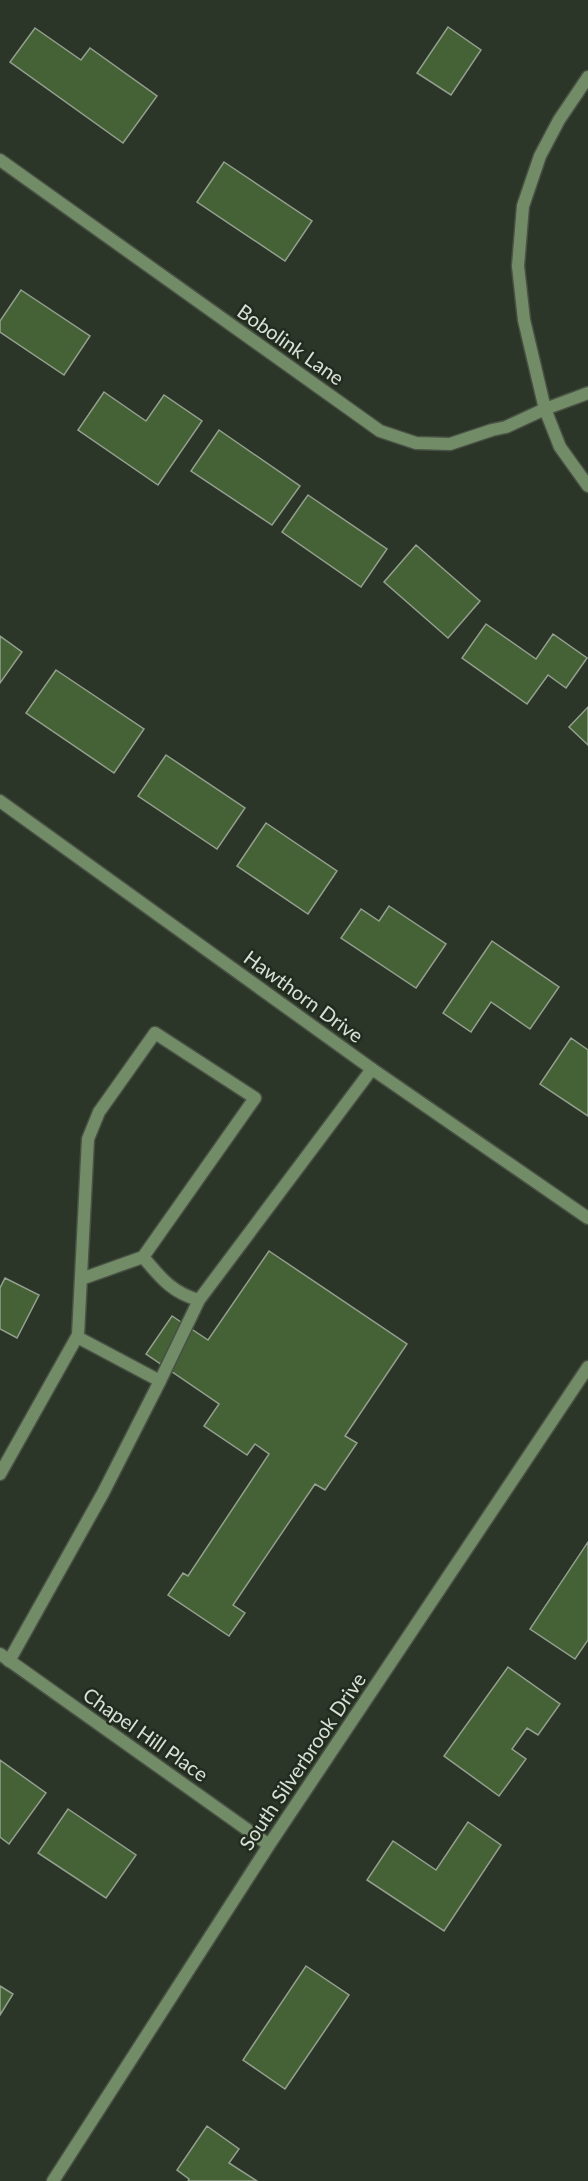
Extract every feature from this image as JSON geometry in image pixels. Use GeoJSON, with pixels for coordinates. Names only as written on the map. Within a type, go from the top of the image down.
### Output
{"type":"FeatureCollection","features":[{"type":"Feature","properties":{"kind":"street"},"geometry":{"type":"LineString","coordinates":[[588,76],[559,120],[540,156],[523,206],[518,266],[524,320],[545,409],[560,447],[588,486]]}},
{"type":"Feature","properties":{"kind":"street","name":"Bobolink Lane"},"geometry":{"type":"LineString","coordinates":[[0,160],[380,431],[416,443],[450,444],[506,427],[588,393]]}},
{"type":"Feature","properties":{"kind":"street","name":"Hawthorn Drive"},"geometry":{"type":"LineString","coordinates":[[0,801],[372,1069],[588,1218]]}},
{"type":"Feature","properties":{"kind":"street"},"geometry":{"type":"LineString","coordinates":[[0,1474],[78,1335],[88,1138],[99,1112],[155,1033],[255,1098],[143,1257],[81,1279]]}},
{"type":"Feature","properties":{"kind":"street"},"geometry":{"type":"LineString","coordinates":[[5,1657],[103,1493],[199,1300],[372,1069]]}},
{"type":"Feature","properties":{"kind":"street"},"geometry":{"type":"LineString","coordinates":[[143,1257],[164,1283],[187,1297],[199,1300]]}},
{"type":"Feature","properties":{"kind":"street"},"geometry":{"type":"LineString","coordinates":[[78,1335],[79,1338],[160,1382]]}},
{"type":"Feature","properties":{"kind":"street","name":"South Silverbrook Drive"},"geometry":{"type":"LineString","coordinates":[[52,2181],[269,1845],[588,1367]]}},
{"type":"Feature","properties":{"kind":"street","name":"Chapel Hill Place"},"geometry":{"type":"LineString","coordinates":[[5,1657],[269,1845]]}},
{"type":"Feature","properties":{"kind":"building"},"geometry":{"type":"Polygon","coordinates":[[[448,27],[481,50],[451,95],[417,73],[448,27]]]}},
{"type":"Feature","properties":{"kind":"building"},"geometry":{"type":"Polygon","coordinates":[[[35,28],[81,60],[90,48],[157,96],[123,143],[10,62],[35,28]]]}},
{"type":"Feature","properties":{"kind":"building"},"geometry":{"type":"Polygon","coordinates":[[[224,162],[312,221],[285,261],[197,202],[224,162]]]}},
{"type":"Feature","properties":{"kind":"building"},"geometry":{"type":"Polygon","coordinates":[[[21,290],[90,336],[64,375],[0,332],[0,321],[21,290]]]}},
{"type":"Feature","properties":{"kind":"building"},"geometry":{"type":"Polygon","coordinates":[[[104,392],[146,421],[164,395],[202,421],[158,485],[78,430],[104,392]]]}},
{"type":"Feature","properties":{"kind":"building"},"geometry":{"type":"Polygon","coordinates":[[[219,430],[300,486],[272,525],[191,471],[219,430]]]}},
{"type":"Feature","properties":{"kind":"building"},"geometry":{"type":"Polygon","coordinates":[[[308,495],[387,549],[361,587],[282,532],[308,495]]]}},
{"type":"Feature","properties":{"kind":"building"},"geometry":{"type":"Polygon","coordinates":[[[416,545],[480,601],[448,638],[384,582],[416,545]]]}},
{"type":"Feature","properties":{"kind":"building"},"geometry":{"type":"Polygon","coordinates":[[[486,624],[536,659],[553,634],[587,658],[566,688],[548,675],[527,704],[462,658],[486,624]]]}},
{"type":"Feature","properties":{"kind":"building"},"geometry":{"type":"Polygon","coordinates":[[[0,636],[22,652],[0,683],[0,636]]]}},
{"type":"Feature","properties":{"kind":"building"},"geometry":{"type":"Polygon","coordinates":[[[56,670],[144,729],[114,773],[26,713],[56,670]]]}},
{"type":"Feature","properties":{"kind":"building"},"geometry":{"type":"Polygon","coordinates":[[[588,707],[588,745],[569,727],[588,707]]]}},
{"type":"Feature","properties":{"kind":"building"},"geometry":{"type":"Polygon","coordinates":[[[166,755],[245,808],[217,849],[138,796],[166,755]]]}},
{"type":"Feature","properties":{"kind":"building"},"geometry":{"type":"Polygon","coordinates":[[[266,823],[337,871],[308,914],[237,866],[266,823]]]}},
{"type":"Feature","properties":{"kind":"building"},"geometry":{"type":"Polygon","coordinates":[[[389,906],[446,944],[416,988],[341,938],[361,909],[379,921],[389,906]]]}},
{"type":"Feature","properties":{"kind":"building"},"geometry":{"type":"Polygon","coordinates":[[[492,941],[559,987],[530,1029],[491,1002],[471,1032],[443,1013],[492,941]]]}},
{"type":"Feature","properties":{"kind":"building"},"geometry":{"type":"Polygon","coordinates":[[[571,1038],[588,1050],[588,1116],[540,1084],[571,1038]]]}},
{"type":"Feature","properties":{"kind":"building"},"geometry":{"type":"Polygon","coordinates":[[[269,1251],[407,1344],[345,1436],[357,1443],[325,1490],[315,1484],[233,1605],[245,1613],[229,1636],[168,1595],[183,1573],[188,1576],[269,1454],[255,1444],[247,1455],[204,1426],[219,1404],[146,1354],[172,1316],[208,1340],[269,1251]]]}},
{"type":"Feature","properties":{"kind":"building"},"geometry":{"type":"Polygon","coordinates":[[[5,1278],[39,1295],[17,1338],[0,1329],[0,1288],[5,1278]]]}},
{"type":"Feature","properties":{"kind":"building"},"geometry":{"type":"Polygon","coordinates":[[[588,1542],[588,1640],[575,1659],[530,1629],[588,1542]]]}},
{"type":"Feature","properties":{"kind":"building"},"geometry":{"type":"Polygon","coordinates":[[[508,1667],[560,1704],[538,1735],[527,1728],[512,1749],[526,1759],[499,1796],[444,1756],[508,1667]]]}},
{"type":"Feature","properties":{"kind":"building"},"geometry":{"type":"Polygon","coordinates":[[[0,1760],[46,1793],[9,1844],[0,1837],[0,1760]]]}},
{"type":"Feature","properties":{"kind":"building"},"geometry":{"type":"Polygon","coordinates":[[[68,1809],[136,1855],[106,1898],[38,1853],[68,1809]]]}},
{"type":"Feature","properties":{"kind":"building"},"geometry":{"type":"Polygon","coordinates":[[[468,1822],[501,1845],[444,1931],[367,1880],[393,1841],[436,1870],[468,1822]]]}},
{"type":"Feature","properties":{"kind":"building"},"geometry":{"type":"Polygon","coordinates":[[[306,1966],[349,1995],[285,2089],[243,2060],[306,1966]]]}},
{"type":"Feature","properties":{"kind":"building"},"geometry":{"type":"Polygon","coordinates":[[[0,1986],[13,1994],[0,2015],[0,1986]]]}},
{"type":"Feature","properties":{"kind":"building"},"geometry":{"type":"Polygon","coordinates":[[[207,2126],[239,2149],[229,2163],[257,2181],[188,2181],[189,2179],[177,2170],[207,2126]]]}}]}
